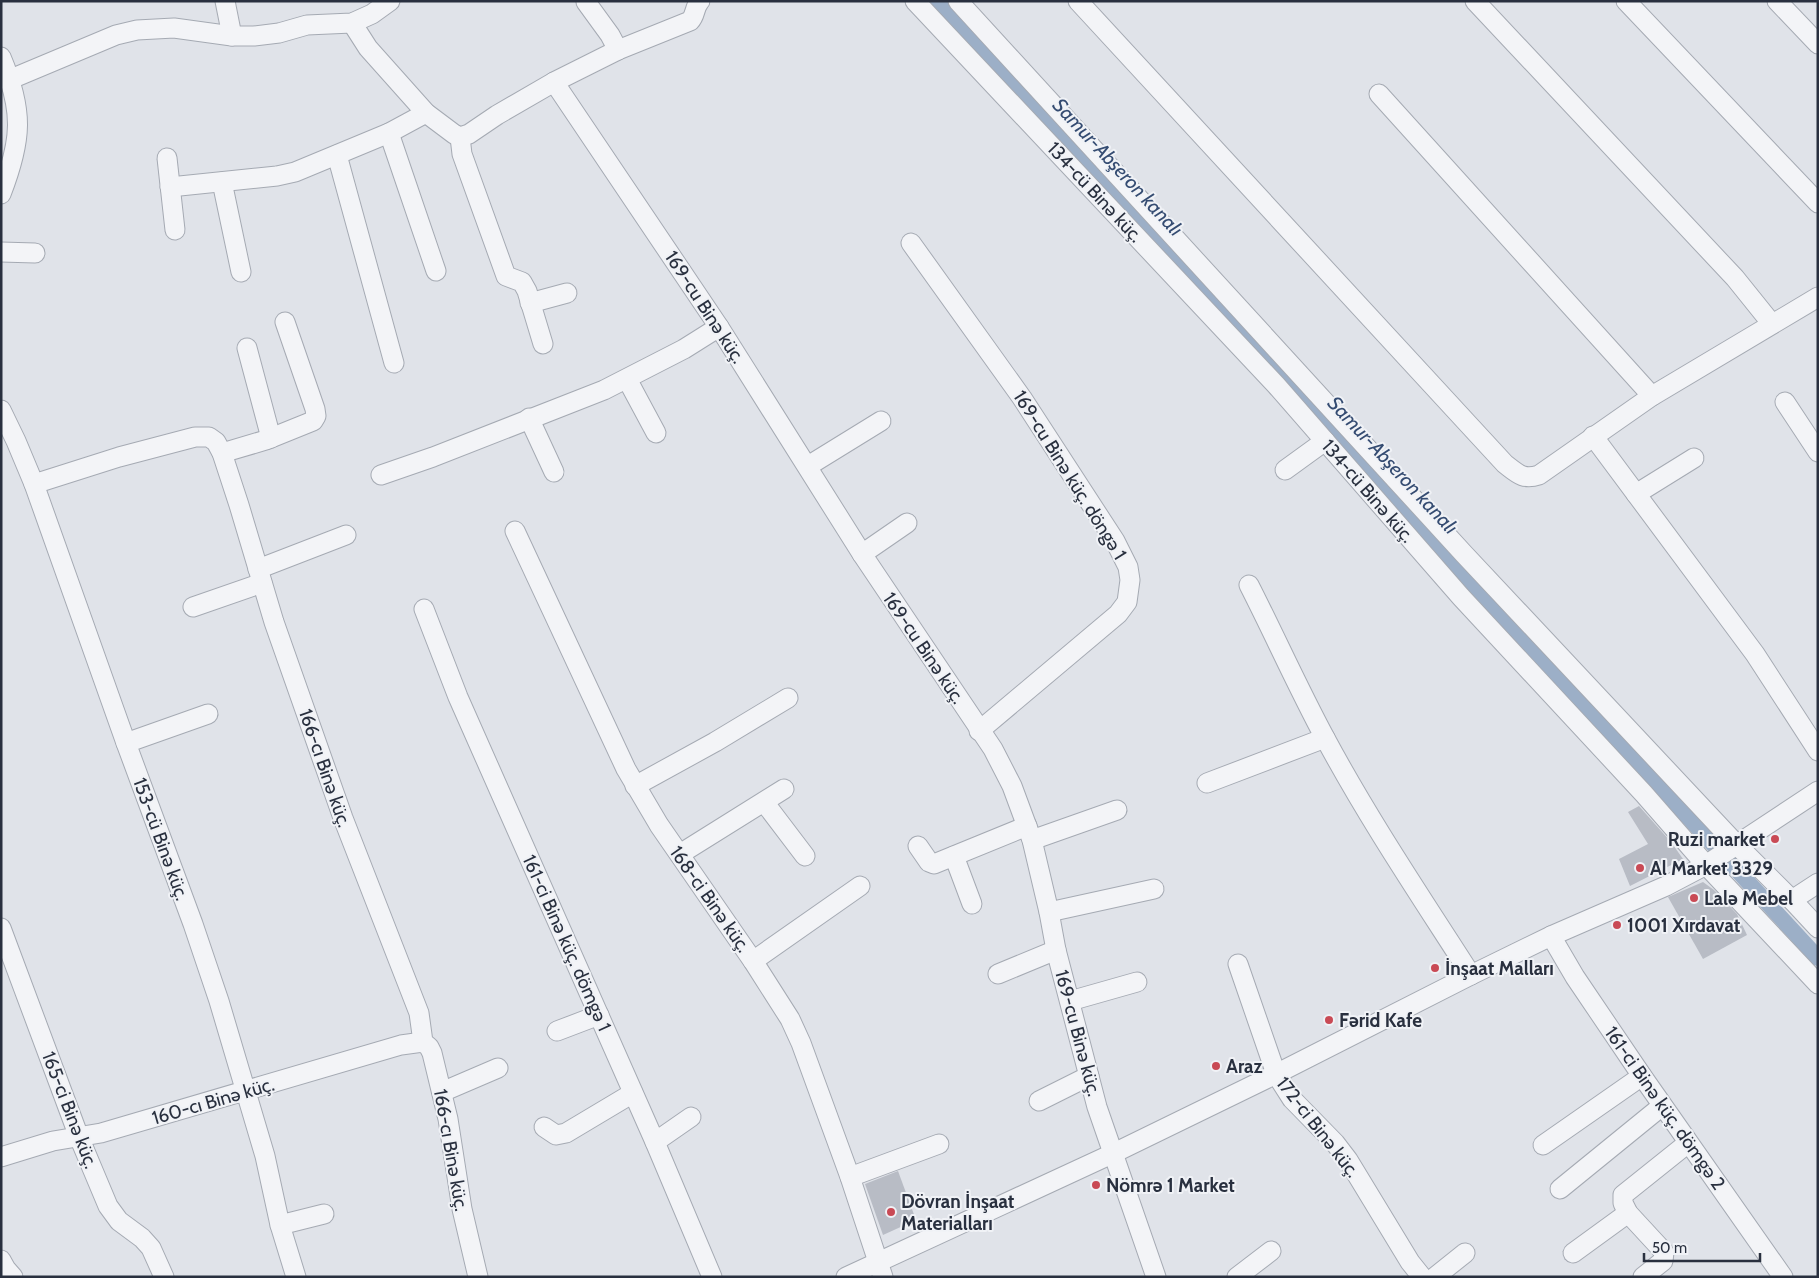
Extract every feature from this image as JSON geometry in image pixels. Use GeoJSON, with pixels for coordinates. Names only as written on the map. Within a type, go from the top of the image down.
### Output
{"type":"FeatureCollection","features":[{"type":"Feature","properties":{"kind":"street"},"geometry":{"type":"LineString","coordinates":[[225,1],[232,36]]}},
{"type":"Feature","properties":{"kind":"street"},"geometry":{"type":"LineString","coordinates":[[11,79],[116,35],[138,30],[174,28],[232,36],[254,36],[279,33],[306,25],[352,23],[372,14],[390,1]]}},
{"type":"Feature","properties":{"kind":"street"},"geometry":{"type":"LineString","coordinates":[[352,23],[368,48],[426,114],[460,137],[469,134],[497,115],[554,82],[618,50],[690,21],[700,1]]}},
{"type":"Feature","properties":{"kind":"street","name":"134-cü Binə küç."},"geometry":{"type":"LineString","coordinates":[[915,1],[1276,385],[1461,597],[1644,794],[1706,866],[1818,984]]}},
{"type":"Feature","properties":{"kind":"street"},"geometry":{"type":"LineString","coordinates":[[958,1],[1464,554],[1818,928]]}},
{"type":"Feature","properties":{"kind":"street"},"geometry":{"type":"LineString","coordinates":[[1078,1],[1505,464],[1518,474],[1528,478],[1539,475],[1652,396],[1818,297]]}},
{"type":"Feature","properties":{"kind":"street"},"geometry":{"type":"LineString","coordinates":[[1475,1],[1735,278],[1772,324]]}},
{"type":"Feature","properties":{"kind":"street"},"geometry":{"type":"LineString","coordinates":[[1626,1],[1818,203]]}},
{"type":"Feature","properties":{"kind":"street"},"geometry":{"type":"LineString","coordinates":[[1777,1],[1818,44]]}},
{"type":"Feature","properties":{"kind":"street"},"geometry":{"type":"LineString","coordinates":[[586,2],[610,35],[618,50]]}},
{"type":"Feature","properties":{"kind":"street"},"geometry":{"type":"LineString","coordinates":[[1,57],[11,79],[18,135],[14,156],[1,194]]}},
{"type":"Feature","properties":{"kind":"street","name":"169-cu Binə küç."},"geometry":{"type":"LineString","coordinates":[[554,82],[719,327],[862,554],[993,749],[1012,786],[1030,833],[1056,950],[1097,1107],[1156,1277]]}},
{"type":"Feature","properties":{"kind":"street"},"geometry":{"type":"LineString","coordinates":[[1379,94],[1652,396]]}},
{"type":"Feature","properties":{"kind":"street"},"geometry":{"type":"LineString","coordinates":[[170,187],[277,176],[295,172],[388,133],[426,114]]}},
{"type":"Feature","properties":{"kind":"street"},"geometry":{"type":"LineString","coordinates":[[388,133],[436,271]]}},
{"type":"Feature","properties":{"kind":"street"},"geometry":{"type":"LineString","coordinates":[[460,137],[462,154],[506,276],[522,282],[543,344]]}},
{"type":"Feature","properties":{"kind":"street"},"geometry":{"type":"LineString","coordinates":[[337,155],[394,363]]}},
{"type":"Feature","properties":{"kind":"street"},"geometry":{"type":"LineString","coordinates":[[167,158],[175,230]]}},
{"type":"Feature","properties":{"kind":"street"},"geometry":{"type":"LineString","coordinates":[[222,182],[241,272]]}},
{"type":"Feature","properties":{"kind":"street","name":"169-cu Binə küç. döngə 1"},"geometry":{"type":"LineString","coordinates":[[912,243],[1027,406],[1115,541],[1128,567],[1130,580],[1127,602],[1118,614],[980,730]]}},
{"type":"Feature","properties":{"kind":"street"},"geometry":{"type":"LineString","coordinates":[[1,252],[34,252]]}},
{"type":"Feature","properties":{"kind":"street"},"geometry":{"type":"LineString","coordinates":[[530,304],[567,293]]}},
{"type":"Feature","properties":{"kind":"street"},"geometry":{"type":"LineString","coordinates":[[222,453],[271,438],[313,421],[316,416],[285,322]]}},
{"type":"Feature","properties":{"kind":"street"},"geometry":{"type":"LineString","coordinates":[[381,475],[433,457],[604,390],[684,349],[719,327]]}},
{"type":"Feature","properties":{"kind":"street"},"geometry":{"type":"LineString","coordinates":[[247,348],[271,438]]}},
{"type":"Feature","properties":{"kind":"street"},"geometry":{"type":"LineString","coordinates":[[627,379],[656,433]]}},
{"type":"Feature","properties":{"kind":"street"},"geometry":{"type":"LineString","coordinates":[[1785,402],[1818,452]]}},
{"type":"Feature","properties":{"kind":"street","name":"153-cü Binə küç."},"geometry":{"type":"LineString","coordinates":[[1,410],[34,484],[193,924],[219,1002],[265,1156],[280,1225],[296,1277]]}},
{"type":"Feature","properties":{"kind":"street"},"geometry":{"type":"LineString","coordinates":[[529,418],[554,472]]}},
{"type":"Feature","properties":{"kind":"street"},"geometry":{"type":"LineString","coordinates":[[808,466],[881,421]]}},
{"type":"Feature","properties":{"kind":"street"},"geometry":{"type":"LineString","coordinates":[[1593,436],[1755,654],[1818,751]]}},
{"type":"Feature","properties":{"kind":"street","name":"166-cı Binə küç."},"geometry":{"type":"LineString","coordinates":[[34,484],[119,457],[194,437],[209,437],[216,442],[222,453],[260,576],[342,818],[419,1013],[423,1042],[432,1053],[453,1145],[462,1208],[478,1277]]}},
{"type":"Feature","properties":{"kind":"street"},"geometry":{"type":"LineString","coordinates":[[1285,470],[1325,441]]}},
{"type":"Feature","properties":{"kind":"street"},"geometry":{"type":"LineString","coordinates":[[1636,494],[1694,458]]}},
{"type":"Feature","properties":{"kind":"street"},"geometry":{"type":"LineString","coordinates":[[862,554],[907,523]]}},
{"type":"Feature","properties":{"kind":"street","name":"168-ci Binə küç."},"geometry":{"type":"LineString","coordinates":[[515,531],[635,786],[659,825],[753,961],[790,1019],[802,1043],[850,1177],[880,1269]]}},
{"type":"Feature","properties":{"kind":"street"},"geometry":{"type":"LineString","coordinates":[[193,608],[346,535]]}},
{"type":"Feature","properties":{"kind":"street"},"geometry":{"type":"LineString","coordinates":[[1249,585],[1325,738],[1410,881],[1471,975]]}},
{"type":"Feature","properties":{"kind":"street","name":"161-ci Binə küç. dömgə 1"},"geometry":{"type":"LineString","coordinates":[[424,609],[462,706],[655,1142],[712,1277]]}},
{"type":"Feature","properties":{"kind":"street"},"geometry":{"type":"LineString","coordinates":[[635,786],[788,698]]}},
{"type":"Feature","properties":{"kind":"street"},"geometry":{"type":"LineString","coordinates":[[126,743],[208,714]]}},
{"type":"Feature","properties":{"kind":"street"},"geometry":{"type":"LineString","coordinates":[[1207,782],[1325,738]]}},
{"type":"Feature","properties":{"kind":"street"},"geometry":{"type":"LineString","coordinates":[[680,854],[784,789]]}},
{"type":"Feature","properties":{"kind":"street"},"geometry":{"type":"LineString","coordinates":[[846,1277],[880,1269],[1276,1074],[1471,975],[1551,936],[1666,886],[1706,866],[1818,791]]}},
{"type":"Feature","properties":{"kind":"street"},"geometry":{"type":"LineString","coordinates":[[764,802],[805,856]]}},
{"type":"Feature","properties":{"kind":"street"},"geometry":{"type":"LineString","coordinates":[[918,846],[929,862],[934,864],[1030,833],[1117,810]]}},
{"type":"Feature","properties":{"kind":"street"},"geometry":{"type":"LineString","coordinates":[[954,856],[972,904]]}},
{"type":"Feature","properties":{"kind":"street"},"geometry":{"type":"LineString","coordinates":[[1792,900],[1818,883]]}},
{"type":"Feature","properties":{"kind":"street"},"geometry":{"type":"LineString","coordinates":[[753,961],[860,886]]}},
{"type":"Feature","properties":{"kind":"street"},"geometry":{"type":"LineString","coordinates":[[1049,912],[1154,889]]}},
{"type":"Feature","properties":{"kind":"street","name":"165-ci Binə küç."},"geometry":{"type":"LineString","coordinates":[[1,928],[79,1137],[108,1206],[119,1222],[142,1238],[151,1248],[164,1277]]}},
{"type":"Feature","properties":{"kind":"street","name":"161-ci Binə küç. dömgə 2"},"geometry":{"type":"LineString","coordinates":[[1551,936],[1575,977],[1662,1106],[1783,1277]]}},
{"type":"Feature","properties":{"kind":"street"},"geometry":{"type":"LineString","coordinates":[[998,974],[1056,950]]}},
{"type":"Feature","properties":{"kind":"street","name":"172-ci Binə küç."},"geometry":{"type":"LineString","coordinates":[[1238,964],[1276,1074],[1292,1099],[1336,1143],[1422,1277]]}},
{"type":"Feature","properties":{"kind":"street"},"geometry":{"type":"LineString","coordinates":[[1070,1001],[1138,982]]}},
{"type":"Feature","properties":{"kind":"street"},"geometry":{"type":"LineString","coordinates":[[557,1031],[599,1015]]}},
{"type":"Feature","properties":{"kind":"street","name":"160-cı Binə küç."},"geometry":{"type":"LineString","coordinates":[[1,1157],[54,1141],[101,1133],[401,1045],[423,1042]]}},
{"type":"Feature","properties":{"kind":"street"},"geometry":{"type":"LineString","coordinates":[[442,1092],[498,1068]]}},
{"type":"Feature","properties":{"kind":"street"},"geometry":{"type":"LineString","coordinates":[[1039,1101],[1089,1076]]}},
{"type":"Feature","properties":{"kind":"street"},"geometry":{"type":"LineString","coordinates":[[1543,1145],[1642,1076]]}},
{"type":"Feature","properties":{"kind":"street"},"geometry":{"type":"LineString","coordinates":[[544,1127],[556,1135],[566,1133],[633,1093]]}},
{"type":"Feature","properties":{"kind":"street"},"geometry":{"type":"LineString","coordinates":[[1560,1189],[1662,1106]]}},
{"type":"Feature","properties":{"kind":"street"},"geometry":{"type":"LineString","coordinates":[[655,1142],[691,1117]]}},
{"type":"Feature","properties":{"kind":"street"},"geometry":{"type":"LineString","coordinates":[[1643,1277],[1663,1261],[1664,1252],[1628,1213],[1622,1203],[1624,1195],[1688,1143]]}},
{"type":"Feature","properties":{"kind":"street"},"geometry":{"type":"LineString","coordinates":[[850,1177],[939,1144]]}},
{"type":"Feature","properties":{"kind":"street"},"geometry":{"type":"LineString","coordinates":[[1573,1252],[1628,1213]]}},
{"type":"Feature","properties":{"kind":"street"},"geometry":{"type":"LineString","coordinates":[[280,1225],[324,1214]]}},
{"type":"Feature","properties":{"kind":"street"},"geometry":{"type":"LineString","coordinates":[[1238,1277],[1271,1251]]}},
{"type":"Feature","properties":{"kind":"street"},"geometry":{"type":"LineString","coordinates":[[1435,1277],[1465,1253]]}},
{"type":"Feature","properties":{"kind":"street"},"geometry":{"type":"LineString","coordinates":[[1,1260],[13,1277]]}},
{"type":"Feature","properties":{"kind":"building"},"geometry":{"type":"Polygon","coordinates":[[[1639,806],[1671,842],[1683,859],[1630,886],[1619,859],[1648,844],[1628,812],[1639,806]]]}},
{"type":"Feature","properties":{"kind":"building"},"geometry":{"type":"Polygon","coordinates":[[[1703,882],[1714,890],[1737,914],[1747,935],[1703,959],[1668,897],[1703,882]]]}},
{"type":"Feature","properties":{"kind":"building"},"geometry":{"type":"Polygon","coordinates":[[[898,1171],[916,1220],[883,1235],[865,1184],[898,1171]]]}},
{"type":"Feature","properties":{"kind":"waterway","name":"Samur-Abşeron kanalı"},"geometry":{"type":"LineString","coordinates":[[936,1],[1818,958]]}},
{"type":"Feature","properties":{"kind":"place","name":"Ruzi market"},"geometry":{"type":"Point","coordinates":[1775,839]}},
{"type":"Feature","properties":{"kind":"place","name":"Al Market 3329"},"geometry":{"type":"Point","coordinates":[1640,868]}},
{"type":"Feature","properties":{"kind":"place","name":"Lalə Mebel"},"geometry":{"type":"Point","coordinates":[1694,898]}},
{"type":"Feature","properties":{"kind":"place","name":"1001 Xırdavat"},"geometry":{"type":"Point","coordinates":[1617,925]}},
{"type":"Feature","properties":{"kind":"place","name":"İnşaat Malları"},"geometry":{"type":"Point","coordinates":[1435,968]}},
{"type":"Feature","properties":{"kind":"place","name":"Fərid Kafe"},"geometry":{"type":"Point","coordinates":[1329,1020]}},
{"type":"Feature","properties":{"kind":"place","name":"Araz"},"geometry":{"type":"Point","coordinates":[1216,1066]}},
{"type":"Feature","properties":{"kind":"place","name":"Nömrə 1 Market"},"geometry":{"type":"Point","coordinates":[1096,1185]}},
{"type":"Feature","properties":{"kind":"place","name":"Dövran İnşaat Materialları"},"geometry":{"type":"Point","coordinates":[891,1212]}}]}
